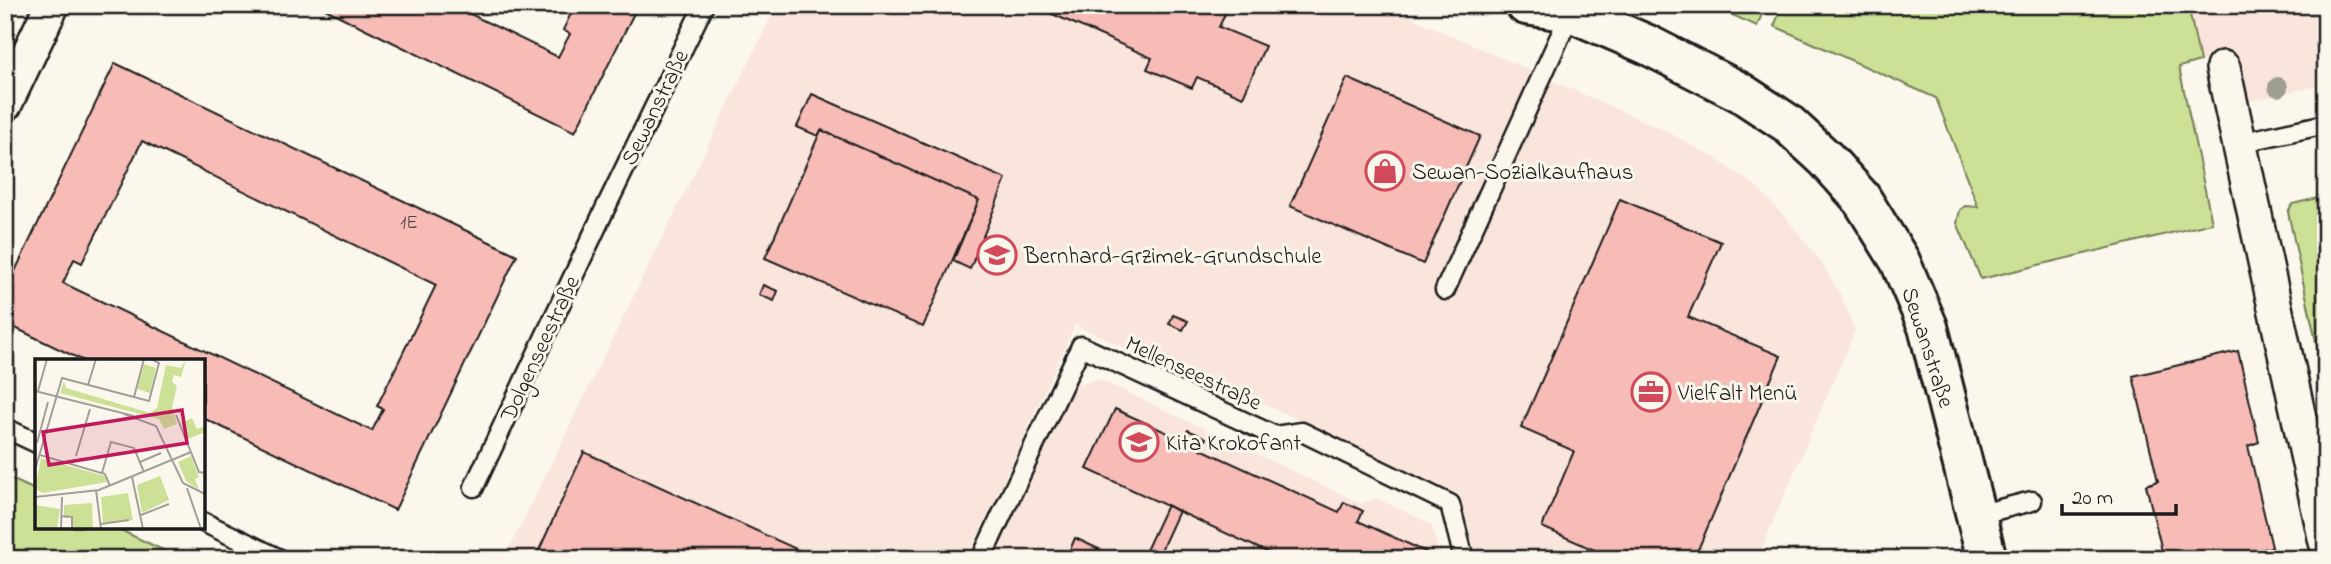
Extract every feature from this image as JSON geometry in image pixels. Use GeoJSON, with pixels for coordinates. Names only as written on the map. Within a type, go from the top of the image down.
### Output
{"type":"FeatureCollection","features":[{"type":"Feature","properties":{"kind":"street"},"geometry":{"type":"LineString","coordinates":[[5,104],[52,5]]}},
{"type":"Feature","properties":{"kind":"street","name":"Sewanstraße"},"geometry":{"type":"LineString","coordinates":[[1526,5],[1566,9],[1648,45],[1749,98],[1787,123],[1826,159],[1861,198],[1900,261],[1928,327],[1987,559]]}},
{"type":"Feature","properties":{"kind":"street"},"geometry":{"type":"LineString","coordinates":[[2223,68],[2326,542]]}},
{"type":"Feature","properties":{"kind":"lane","name":"Sewanstraße"},"geometry":{"type":"LineString","coordinates":[[605,209],[704,5]]}},
{"type":"Feature","properties":{"kind":"lane"},"geometry":{"type":"LineString","coordinates":[[1445,290],[1566,9]]}},
{"type":"Feature","properties":{"kind":"lane"},"geometry":{"type":"LineString","coordinates":[[2239,143],[2326,124]]}},
{"type":"Feature","properties":{"kind":"lane","name":"Dolgenseestraße"},"geometry":{"type":"LineString","coordinates":[[474,486],[605,209]]}},
{"type":"Feature","properties":{"kind":"lane","name":"Mellenseestraße"},"geometry":{"type":"LineString","coordinates":[[981,559],[1081,346],[1275,436],[1302,432],[1450,504],[1464,559]]}},
{"type":"Feature","properties":{"kind":"lane"},"geometry":{"type":"LineString","coordinates":[[5,428],[35,442]]}},
{"type":"Feature","properties":{"kind":"lane"},"geometry":{"type":"LineString","coordinates":[[1977,515],[2032,501]]}},
{"type":"Feature","properties":{"kind":"lane"},"geometry":{"type":"LineString","coordinates":[[205,523],[281,559]]}},
{"type":"Feature","properties":{"kind":"shaded area","name":"Bernhard-Grzimek-Grundschule"},"geometry":{"type":"Polygon","coordinates":[[[777,5],[1383,5],[1668,132],[1755,185],[1819,259],[1841,295],[1855,331],[1757,559],[1477,559],[1460,495],[1247,396],[1233,398],[1075,325],[968,559],[504,559],[777,5]]]}},
{"type":"Feature","properties":{"kind":"shaded area"},"geometry":{"type":"Polygon","coordinates":[[[2188,5],[2326,5],[2326,84],[2246,102],[2236,55],[2200,61],[2188,5]]]}},
{"type":"Feature","properties":{"kind":"shaded area","name":"Kita Krokofant"},"geometry":{"type":"Polygon","coordinates":[[[1099,379],[1362,504],[1376,498],[1423,520],[1432,526],[1441,559],[992,559],[1072,387],[1099,379]]]}},
{"type":"Feature","properties":{"kind":"green space"},"geometry":{"type":"Polygon","coordinates":[[[1710,5],[1766,5],[1757,26],[1710,5]]]}},
{"type":"Feature","properties":{"kind":"green space"},"geometry":{"type":"Polygon","coordinates":[[[1783,5],[2188,5],[2200,61],[2179,67],[2212,223],[1981,279],[1957,223],[1960,210],[1965,206],[1978,207],[1936,98],[1774,26],[1783,5]]]}},
{"type":"Feature","properties":{"kind":"green space"},"geometry":{"type":"Polygon","coordinates":[[[2326,196],[2326,388],[2288,212],[2292,204],[2326,196]]]}},
{"type":"Feature","properties":{"kind":"green space"},"geometry":{"type":"Polygon","coordinates":[[[5,476],[35,490],[35,529],[118,529],[182,559],[5,559],[5,476]]]}},
{"type":"Feature","properties":{"kind":"building"},"geometry":{"type":"Polygon","coordinates":[[[317,5],[452,5],[558,57],[570,34],[563,30],[575,5],[638,5],[575,132],[317,5]]]}},
{"type":"Feature","properties":{"kind":"building"},"geometry":{"type":"Polygon","coordinates":[[[1032,5],[1229,5],[1219,27],[1265,46],[1243,97],[1197,77],[1192,88],[1147,69],[1152,58],[1032,5]]]}},
{"type":"Feature","properties":{"kind":"building"},"geometry":{"type":"Polygon","coordinates":[[[115,63],[517,255],[395,510],[205,419],[205,359],[80,359],[5,323],[5,292],[115,63]],[[142,141],[82,263],[74,259],[63,283],[372,431],[383,409],[377,406],[436,285],[142,141]]]}},
{"type":"Feature","properties":{"kind":"building","name":"Sewan-Sozialkaufhaus"},"geometry":{"type":"Polygon","coordinates":[[[1347,78],[1480,136],[1423,264],[1290,206],[1347,78]]]}},
{"type":"Feature","properties":{"kind":"building"},"geometry":{"type":"Polygon","coordinates":[[[812,94],[1006,179],[970,269],[953,261],[979,200],[821,130],[818,136],[797,127],[812,94]]]}},
{"type":"Feature","properties":{"kind":"building"},"geometry":{"type":"Polygon","coordinates":[[[821,130],[979,200],[923,327],[765,258],[821,130]]]}},
{"type":"Feature","properties":{"kind":"building","name":"Vielfalt Menü"},"geometry":{"type":"Polygon","coordinates":[[[1620,199],[1721,242],[1688,317],[1781,356],[1694,559],[1615,559],[1542,527],[1574,451],[1521,428],[1620,199]]]}},
{"type":"Feature","properties":{"kind":"building"},"geometry":{"type":"Polygon","coordinates":[[[763,285],[778,291],[774,301],[759,295],[763,285]]]}},
{"type":"Feature","properties":{"kind":"building"},"geometry":{"type":"Polygon","coordinates":[[[1173,315],[1188,321],[1183,330],[1169,324],[1173,315]]]}},
{"type":"Feature","properties":{"kind":"building"},"geometry":{"type":"Polygon","coordinates":[[[2238,351],[2259,442],[2248,446],[2272,547],[2226,559],[2164,559],[2146,485],[2158,481],[2133,376],[2238,351]]]}},
{"type":"Feature","properties":{"kind":"building"},"geometry":{"type":"Polygon","coordinates":[[[1115,409],[1183,440],[1188,430],[1206,438],[1201,449],[1339,512],[1344,502],[1363,511],[1358,521],[1426,552],[1422,559],[1282,559],[1087,469],[1115,409]]]}},
{"type":"Feature","properties":{"kind":"building"},"geometry":{"type":"Polygon","coordinates":[[[584,452],[818,559],[535,559],[584,452]]]}},
{"type":"Feature","properties":{"kind":"building"},"geometry":{"type":"Polygon","coordinates":[[[1167,505],[1179,511],[1157,559],[1142,559],[1167,505]]]}},
{"type":"Feature","properties":{"kind":"building"},"geometry":{"type":"Polygon","coordinates":[[[1075,538],[1120,559],[1066,559],[1075,538]]]}},
{"type":"Feature","properties":{"kind":"place","name":"Sewan-Sozialkaufhaus"},"geometry":{"type":"Point","coordinates":[1385,171]}},
{"type":"Feature","properties":{"kind":"place","name":"Bernhard-Grzimek-Grundschule"},"geometry":{"type":"Point","coordinates":[997,255]}},
{"type":"Feature","properties":{"kind":"place","name":"Vielfalt Menü"},"geometry":{"type":"Point","coordinates":[1651,392]}},
{"type":"Feature","properties":{"kind":"place","name":"Kita Krokofant"},"geometry":{"type":"Point","coordinates":[1139,442]}}]}
